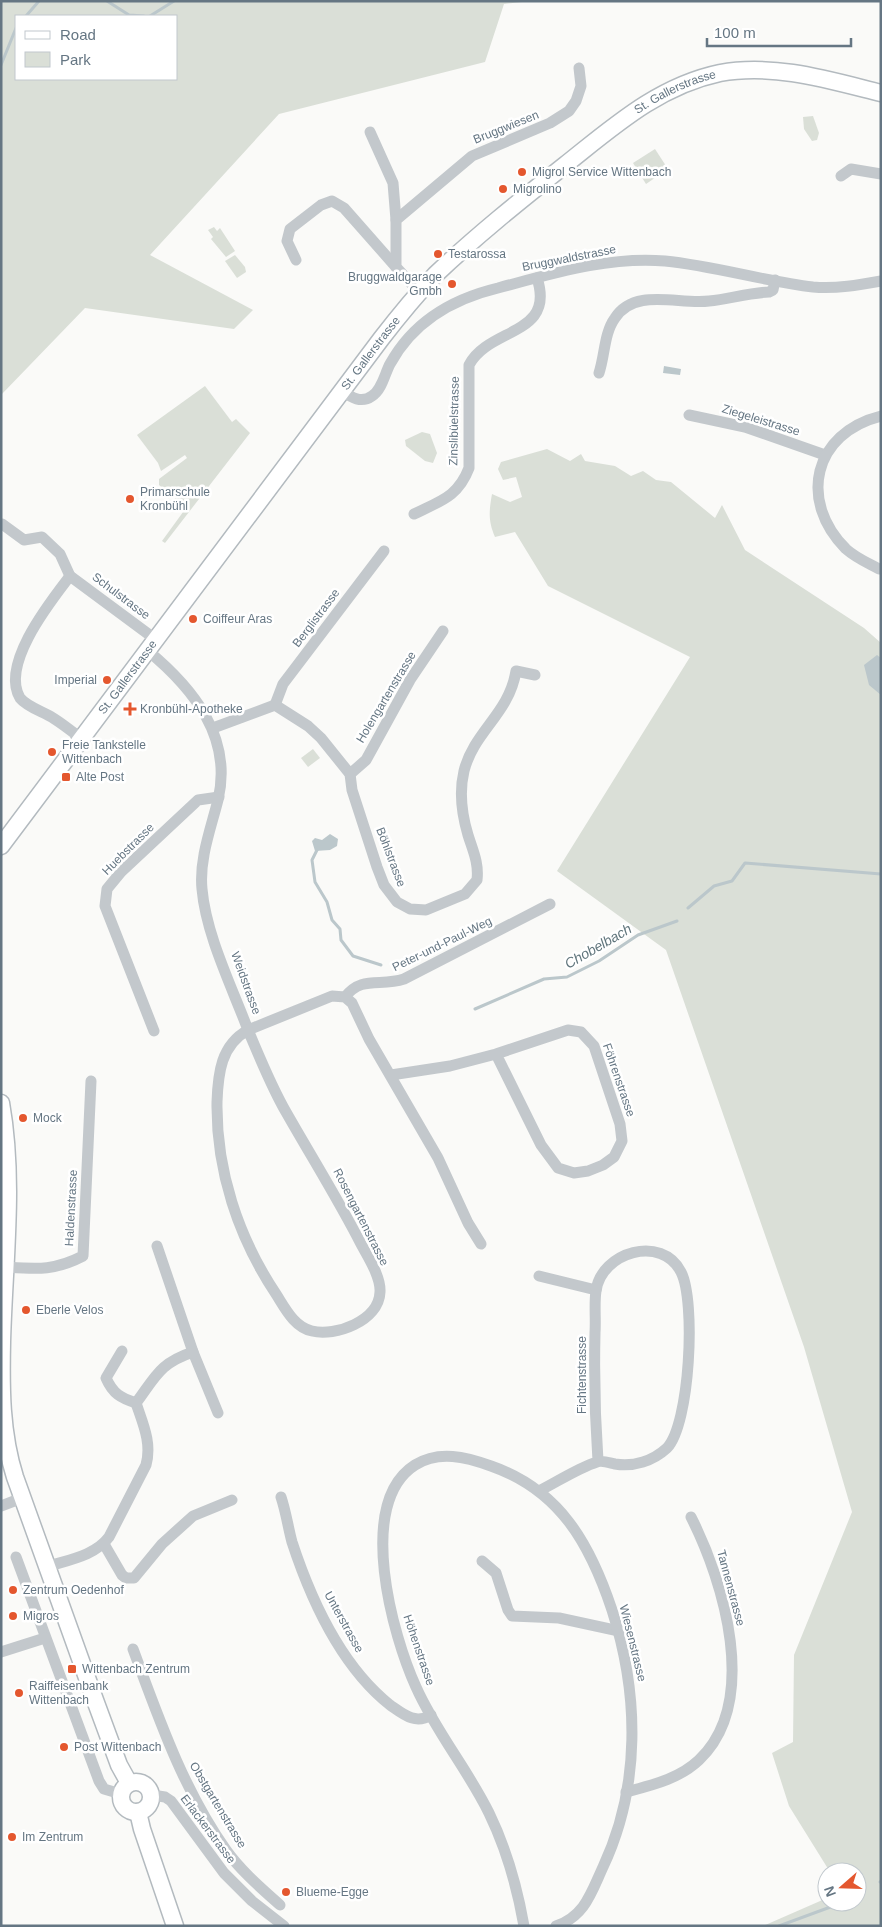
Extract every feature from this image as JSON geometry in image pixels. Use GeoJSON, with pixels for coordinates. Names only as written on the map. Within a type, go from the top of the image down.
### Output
{"type":"FeatureCollection","features":[{"type":"Feature","properties":{"kind":"main road","name":"St. Gallerstrasse"},"geometry":{"type":"LineString","coordinates":[[1,846],[342,391],[419,292],[469,244],[605,133],[643,105],[676,87],[722,73],[770,71],[797,74],[881,92]]}},
{"type":"Feature","properties":{"kind":"main road"},"geometry":{"type":"LineString","coordinates":[[1,1103],[8,1158],[2,1375],[3,1442],[46,1567],[119,1765],[125,1788],[122,1802],[126,1809],[138,1812],[148,1806],[152,1795],[144,1783],[137,1781],[125,1788]]}},
{"type":"Feature","properties":{"kind":"main road"},"geometry":{"type":"LineString","coordinates":[[138,1812],[175,1926]]}},
{"type":"Feature","properties":{"kind":"street","name":"Bruggwiesen"},"geometry":{"type":"LineString","coordinates":[[396,220],[472,156],[550,123],[569,111],[576,101],[582,86],[579,68]]}},
{"type":"Feature","properties":{"kind":"street"},"geometry":{"type":"LineString","coordinates":[[370,132],[393,183],[396,220],[396,267]]}},
{"type":"Feature","properties":{"kind":"street"},"geometry":{"type":"LineString","coordinates":[[841,176],[851,169],[881,174]]}},
{"type":"Feature","properties":{"kind":"street"},"geometry":{"type":"LineString","coordinates":[[296,260],[287,241],[290,229],[321,205],[332,201],[344,208],[419,292]]}},
{"type":"Feature","properties":{"kind":"street","name":"Bruggwaldstrasse"},"geometry":{"type":"LineString","coordinates":[[342,391],[355,399],[371,397],[379,388],[401,346],[430,317],[470,296],[596,265],[636,260],[664,261],[814,287],[846,287],[881,281]]}},
{"type":"Feature","properties":{"kind":"street","name":"Zinslibüelstrasse"},"geometry":{"type":"LineString","coordinates":[[414,514],[456,492],[462,483],[468,468],[469,365],[479,351],[535,316],[542,295],[537,278]]}},
{"type":"Feature","properties":{"kind":"street"},"geometry":{"type":"LineString","coordinates":[[599,373],[612,323],[625,307],[635,302],[648,300],[707,302],[769,292],[773,290],[775,280]]}},
{"type":"Feature","properties":{"kind":"street","name":"Ziegeleistrasse"},"geometry":{"type":"LineString","coordinates":[[688,415],[745,427],[825,455]]}},
{"type":"Feature","properties":{"kind":"street"},"geometry":{"type":"LineString","coordinates":[[879,569],[856,557],[846,549],[825,520],[818,499],[818,486],[825,455],[840,435],[860,423],[881,416]]}},
{"type":"Feature","properties":{"kind":"street","name":"Schulstrasse"},"geometry":{"type":"LineString","coordinates":[[2,524],[24,540],[42,537],[60,554],[70,576],[151,645]]}},
{"type":"Feature","properties":{"kind":"street","name":"Berglistrasse"},"geometry":{"type":"LineString","coordinates":[[275,704],[283,684],[384,551]]}},
{"type":"Feature","properties":{"kind":"street"},"geometry":{"type":"LineString","coordinates":[[70,576],[38,619],[21,649],[15,678],[18,693],[24,701],[54,718],[81,738]]}},
{"type":"Feature","properties":{"kind":"street","name":"Holengartenstrasse"},"geometry":{"type":"LineString","coordinates":[[350,774],[366,760],[410,680],[443,631]]}},
{"type":"Feature","properties":{"kind":"street","name":"Weidstrasse"},"geometry":{"type":"LineString","coordinates":[[151,645],[203,710],[213,728],[221,758],[219,797],[202,867],[202,889],[211,929],[248,1030],[332,996],[345,997]]}},
{"type":"Feature","properties":{"kind":"street","name":"Böhlstrasse"},"geometry":{"type":"LineString","coordinates":[[275,704],[302,722],[321,738],[350,774],[352,790],[378,867],[390,896],[403,907],[416,911],[434,907],[465,894],[477,880],[477,861],[463,816],[462,786],[464,772],[478,740],[510,696],[516,671],[535,675]]}},
{"type":"Feature","properties":{"kind":"street"},"geometry":{"type":"LineString","coordinates":[[213,728],[275,704]]}},
{"type":"Feature","properties":{"kind":"street","name":"Huebstrasse"},"geometry":{"type":"LineString","coordinates":[[154,1030],[105,906],[107,889],[121,872],[198,800],[219,797]]}},
{"type":"Feature","properties":{"kind":"street","name":"Peter-und-Paul-Weg"},"geometry":{"type":"LineString","coordinates":[[345,997],[353,986],[364,983],[392,983],[404,979],[550,904]]}},
{"type":"Feature","properties":{"kind":"street"},"geometry":{"type":"LineString","coordinates":[[345,997],[352,1003],[369,1039],[438,1158],[481,1244]]}},
{"type":"Feature","properties":{"kind":"street","name":"Rosengartenstrasse"},"geometry":{"type":"LineString","coordinates":[[248,1030],[268,1079],[335,1194],[369,1260],[380,1286],[380,1293],[375,1307],[364,1319],[334,1331],[306,1330],[296,1322],[288,1311],[264,1276],[232,1204],[225,1180],[217,1119],[219,1080],[222,1062],[230,1045],[248,1030]]}},
{"type":"Feature","properties":{"kind":"street","name":"Föhrenstrasse"},"geometry":{"type":"LineString","coordinates":[[391,1075],[450,1066],[496,1054],[568,1030],[576,1030],[587,1037],[594,1046],[620,1124],[622,1141],[614,1158],[603,1166],[588,1171],[574,1173],[558,1168],[541,1145],[496,1054]]}},
{"type":"Feature","properties":{"kind":"street","name":"Haldenstrasse"},"geometry":{"type":"LineString","coordinates":[[4,1263],[46,1269],[65,1265],[83,1256],[91,1081]]}},
{"type":"Feature","properties":{"kind":"street"},"geometry":{"type":"LineString","coordinates":[[157,1246],[193,1352],[218,1413]]}},
{"type":"Feature","properties":{"kind":"street","name":"Fichtenstrasse"},"geometry":{"type":"LineString","coordinates":[[647,1251],[664,1255],[676,1264],[685,1280],[689,1338],[688,1376],[683,1409],[676,1436],[669,1445],[648,1462],[618,1464],[598,1461],[594,1380],[596,1290],[608,1265],[622,1256],[647,1251]]}},
{"type":"Feature","properties":{"kind":"street"},"geometry":{"type":"LineString","coordinates":[[539,1276],[596,1290]]}},
{"type":"Feature","properties":{"kind":"street"},"geometry":{"type":"LineString","coordinates":[[122,1352],[106,1378],[111,1389],[119,1397],[136,1403]]}},
{"type":"Feature","properties":{"kind":"street"},"geometry":{"type":"LineString","coordinates":[[136,1403],[164,1365],[173,1359],[193,1352]]}},
{"type":"Feature","properties":{"kind":"street"},"geometry":{"type":"LineString","coordinates":[[46,1567],[93,1551],[104,1544],[146,1465],[149,1455],[149,1445],[136,1403]]}},
{"type":"Feature","properties":{"kind":"street","name":"Höhenstrasse"},"geometry":{"type":"LineString","coordinates":[[507,1472],[471,1459],[436,1457],[410,1469],[390,1500],[382,1544],[389,1601],[408,1666],[417,1689],[431,1715],[488,1810],[504,1846],[524,1926]]}},
{"type":"Feature","properties":{"kind":"street"},"geometry":{"type":"LineString","coordinates":[[539,1491],[598,1461]]}},
{"type":"Feature","properties":{"kind":"street","name":"Wiesenstrasse"},"geometry":{"type":"LineString","coordinates":[[507,1472],[539,1491],[561,1511],[586,1546],[602,1579],[619,1631],[633,1711],[633,1751],[622,1818],[610,1855],[581,1911],[556,1926]]}},
{"type":"Feature","properties":{"kind":"street","name":"Unterstrasse"},"geometry":{"type":"LineString","coordinates":[[281,1497],[292,1540],[309,1587],[345,1656],[367,1682],[401,1713],[419,1720],[431,1715]]}},
{"type":"Feature","properties":{"kind":"street"},"geometry":{"type":"LineString","coordinates":[[1,1506],[22,1498]]}},
{"type":"Feature","properties":{"kind":"street"},"geometry":{"type":"LineString","coordinates":[[104,1544],[122,1575],[126,1578],[134,1578],[162,1544],[192,1516],[232,1500]]}},
{"type":"Feature","properties":{"kind":"street","name":"Tannenstrasse"},"geometry":{"type":"LineString","coordinates":[[626,1792],[665,1781],[687,1769],[706,1751],[726,1718],[731,1692],[728,1630],[720,1592],[704,1543],[691,1517]]}},
{"type":"Feature","properties":{"kind":"street"},"geometry":{"type":"LineString","coordinates":[[16,1557],[99,1781],[104,1789],[125,1788]]}},
{"type":"Feature","properties":{"kind":"street"},"geometry":{"type":"LineString","coordinates":[[482,1562],[496,1573],[508,1610],[512,1616],[559,1618],[619,1631]]}},
{"type":"Feature","properties":{"kind":"street"},"geometry":{"type":"LineString","coordinates":[[1,1652],[45,1638]]}},
{"type":"Feature","properties":{"kind":"street","name":"Obstgartenstrasse"},"geometry":{"type":"LineString","coordinates":[[133,1649],[167,1741],[185,1781],[227,1851],[252,1879],[280,1905]]}},
{"type":"Feature","properties":{"kind":"street","name":"Erlackerstrasse"},"geometry":{"type":"LineString","coordinates":[[152,1795],[165,1797],[171,1801],[224,1873],[252,1901],[284,1926]]}},
{"type":"Feature","properties":{"kind":"street"},"geometry":{"type":"LineString","coordinates":[[193,1832],[209,1822]]}},
{"type":"Feature","properties":{"kind":"green space"},"geometry":{"type":"Polygon","coordinates":[[[1,1],[531,1],[504,4],[485,62],[279,114],[150,255],[253,310],[234,329],[85,308],[1,395],[1,1]]]}},
{"type":"Feature","properties":{"kind":"green space"},"geometry":{"type":"Polygon","coordinates":[[[813,116],[819,133],[817,140],[812,141],[804,129],[803,117],[813,116]]]}},
{"type":"Feature","properties":{"kind":"green space"},"geometry":{"type":"Polygon","coordinates":[[[655,149],[668,169],[646,184],[633,163],[655,149]]]}},
{"type":"Feature","properties":{"kind":"green space"},"geometry":{"type":"Polygon","coordinates":[[[214,227],[217,231],[220,228],[235,251],[226,257],[211,239],[213,237],[208,230],[214,227]]]}},
{"type":"Feature","properties":{"kind":"green space"},"geometry":{"type":"Polygon","coordinates":[[[235,255],[245,267],[246,272],[237,278],[225,261],[235,255]]]}},
{"type":"Feature","properties":{"kind":"green space"},"geometry":{"type":"Polygon","coordinates":[[[205,386],[232,422],[236,419],[250,433],[165,543],[162,541],[186,508],[159,485],[159,479],[187,458],[185,455],[161,471],[158,463],[137,435],[205,386]]]}},
{"type":"Feature","properties":{"kind":"green space"},"geometry":{"type":"Polygon","coordinates":[[[422,432],[430,434],[437,453],[433,463],[425,461],[406,446],[405,440],[422,432]]]}},
{"type":"Feature","properties":{"kind":"green space"},"geometry":{"type":"Polygon","coordinates":[[[547,449],[570,461],[581,454],[585,461],[615,466],[631,476],[643,471],[656,480],[671,482],[715,518],[722,505],[745,550],[864,628],[881,643],[881,1926],[763,1926],[817,1902],[817,1912],[867,1912],[867,1862],[824,1862],[789,1806],[772,1753],[793,1742],[794,1655],[852,1512],[804,1347],[666,950],[557,871],[690,657],[548,586],[515,532],[495,537],[490,516],[492,494],[510,502],[522,497],[516,477],[503,480],[498,469],[501,462],[547,449]]]}},
{"type":"Feature","properties":{"kind":"green space"},"geometry":{"type":"Polygon","coordinates":[[[313,749],[320,758],[308,767],[301,758],[313,749]]]}},
{"type":"Feature","properties":{"kind":"shaded area"},"geometry":{"type":"Polygon","coordinates":[[[664,366],[681,369],[680,375],[663,373],[664,366]]]}},
{"type":"Feature","properties":{"kind":"shaded area"},"geometry":{"type":"Polygon","coordinates":[[[877,655],[881,658],[881,695],[869,685],[864,665],[877,655]]]}},
{"type":"Feature","properties":{"kind":"shaded area"},"geometry":{"type":"Polygon","coordinates":[[[330,834],[338,839],[337,846],[330,850],[315,851],[312,841],[315,838],[322,840],[330,834]]]}},
{"type":"Feature","properties":{"kind":"waterway"},"geometry":{"type":"LineString","coordinates":[[27,15],[39,1]]}},
{"type":"Feature","properties":{"kind":"waterway"},"geometry":{"type":"LineString","coordinates":[[107,1],[129,15]]}},
{"type":"Feature","properties":{"kind":"waterway"},"geometry":{"type":"LineString","coordinates":[[152,15],[174,1]]}},
{"type":"Feature","properties":{"kind":"waterway"},"geometry":{"type":"LineString","coordinates":[[1,65],[15,30]]}},
{"type":"Feature","properties":{"kind":"waterway","name":"Chobelbach"},"geometry":{"type":"LineString","coordinates":[[318,848],[312,860],[315,882],[327,902],[332,920],[340,929],[341,940],[353,956],[381,965]]}},
{"type":"Feature","properties":{"kind":"waterway","name":"Chobelbach"},"geometry":{"type":"LineString","coordinates":[[688,908],[714,886],[732,881],[745,863],[881,874]]}},
{"type":"Feature","properties":{"kind":"waterway","name":"Chobelbach"},"geometry":{"type":"LineString","coordinates":[[475,1009],[544,979],[567,977],[599,961],[638,935],[677,921]]}},
{"type":"Feature","properties":{"kind":"waterway"},"geometry":{"type":"LineString","coordinates":[[779,1926],[817,1912]]}},
{"type":"Feature","properties":{"kind":"place","name":"Migrol Service Wittenbach"},"geometry":{"type":"Point","coordinates":[522,172]}},
{"type":"Feature","properties":{"kind":"place","name":"Migrolino"},"geometry":{"type":"Point","coordinates":[503,189]}},
{"type":"Feature","properties":{"kind":"place","name":"Testarossa"},"geometry":{"type":"Point","coordinates":[438,254]}},
{"type":"Feature","properties":{"kind":"place","name":"Bruggwaldgarage Gmbh"},"geometry":{"type":"Point","coordinates":[452,284]}},
{"type":"Feature","properties":{"kind":"place","name":"Primarschule Kronbühl"},"geometry":{"type":"Point","coordinates":[130,499]}},
{"type":"Feature","properties":{"kind":"place","name":"Coiffeur Aras"},"geometry":{"type":"Point","coordinates":[193,619]}},
{"type":"Feature","properties":{"kind":"place","name":"Imperial"},"geometry":{"type":"Point","coordinates":[107,680]}},
{"type":"Feature","properties":{"kind":"place","name":"Kronbühl-Apotheke"},"geometry":{"type":"Point","coordinates":[130,709]}},
{"type":"Feature","properties":{"kind":"place","name":"Freie Tankstelle Wittenbach"},"geometry":{"type":"Point","coordinates":[52,752]}},
{"type":"Feature","properties":{"kind":"place","name":"Alte Post"},"geometry":{"type":"Point","coordinates":[66,777]}},
{"type":"Feature","properties":{"kind":"place","name":"Mock"},"geometry":{"type":"Point","coordinates":[23,1118]}},
{"type":"Feature","properties":{"kind":"place","name":"Eberle Velos"},"geometry":{"type":"Point","coordinates":[26,1310]}},
{"type":"Feature","properties":{"kind":"place","name":"Zentrum Oedenhof"},"geometry":{"type":"Point","coordinates":[13,1590]}},
{"type":"Feature","properties":{"kind":"place","name":"Migros"},"geometry":{"type":"Point","coordinates":[13,1616]}},
{"type":"Feature","properties":{"kind":"place","name":"Wittenbach Zentrum"},"geometry":{"type":"Point","coordinates":[72,1669]}},
{"type":"Feature","properties":{"kind":"place","name":"Raiffeisenbank Wittenbach"},"geometry":{"type":"Point","coordinates":[19,1693]}},
{"type":"Feature","properties":{"kind":"place","name":"Post Wittenbach"},"geometry":{"type":"Point","coordinates":[64,1747]}},
{"type":"Feature","properties":{"kind":"place","name":"Im Zentrum"},"geometry":{"type":"Point","coordinates":[12,1837]}},
{"type":"Feature","properties":{"kind":"place","name":"Blueme-Egge"},"geometry":{"type":"Point","coordinates":[286,1892]}}]}
